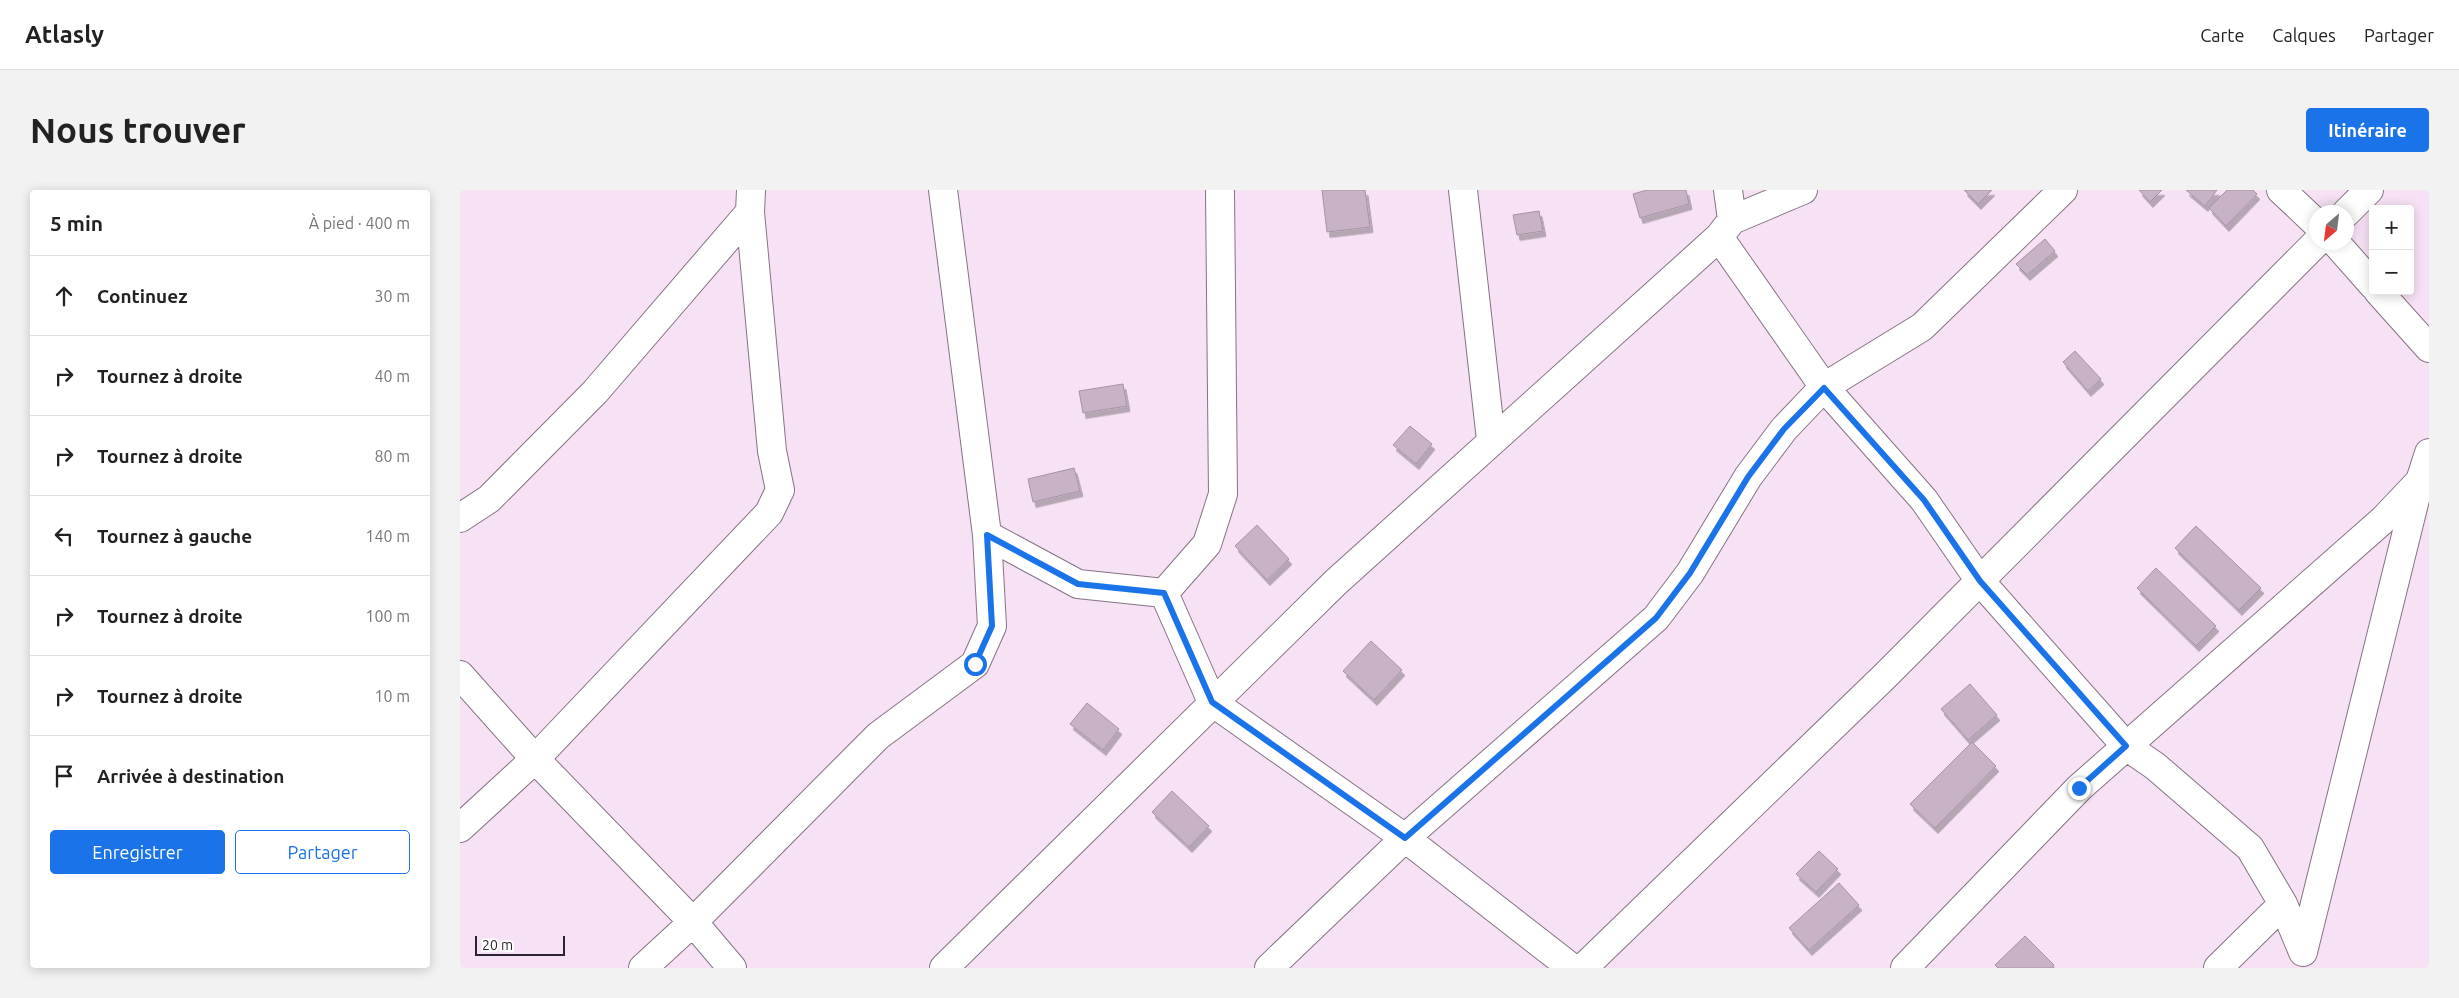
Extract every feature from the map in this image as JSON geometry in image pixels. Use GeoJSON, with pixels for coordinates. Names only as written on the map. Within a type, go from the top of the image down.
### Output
{"type":"FeatureCollection","features":[{"type":"Feature","properties":{"kind":"street"},"geometry":{"type":"LineString","coordinates":[[643,968],[693,922],[878,736],[975,664],[992,626],[987,535],[943,190]]}},
{"type":"Feature","properties":{"kind":"street"},"geometry":{"type":"LineString","coordinates":[[1164,593],[1208,544],[1223,494],[1220,190]]}},
{"type":"Feature","properties":{"kind":"street"},"geometry":{"type":"LineString","coordinates":[[1463,190],[1491,440]]}},
{"type":"Feature","properties":{"kind":"street"},"geometry":{"type":"LineString","coordinates":[[1728,190],[1726,228],[1824,388],[1924,500],[1980,581],[2126,746],[2155,766],[2250,848],[2284,904],[2303,952],[2420,481],[2429,453]]}},
{"type":"Feature","properties":{"kind":"street"},"geometry":{"type":"LineString","coordinates":[[944,968],[1336,582],[1491,440],[1726,228],[1804,190]]}},
{"type":"Feature","properties":{"kind":"street"},"geometry":{"type":"LineString","coordinates":[[1269,968],[1405,838],[1656,618],[1690,573],[1748,477],[1784,429],[1824,388],[1922,327],[2063,190]]}},
{"type":"Feature","properties":{"kind":"street"},"geometry":{"type":"LineString","coordinates":[[2281,190],[2309,216]]}},
{"type":"Feature","properties":{"kind":"street"},"geometry":{"type":"LineString","coordinates":[[2354,205],[2369,190]]}},
{"type":"Feature","properties":{"kind":"street"},"geometry":{"type":"LineString","coordinates":[[460,518],[489,499],[595,392],[751,201]]}},
{"type":"Feature","properties":{"kind":"street"},"geometry":{"type":"LineString","coordinates":[[460,828],[535,759],[769,514],[780,490],[772,450],[751,201]]}},
{"type":"Feature","properties":{"kind":"street"},"geometry":{"type":"LineString","coordinates":[[1583,968],[1879,682],[2310,250]]}},
{"type":"Feature","properties":{"kind":"street"},"geometry":{"type":"LineString","coordinates":[[2342,250],[2369,280]]}},
{"type":"Feature","properties":{"kind":"street"},"geometry":{"type":"LineString","coordinates":[[2382,295],[2429,348]]}},
{"type":"Feature","properties":{"kind":"street"},"geometry":{"type":"LineString","coordinates":[[1905,968],[2079,788],[2384,519],[2420,481]]}},
{"type":"Feature","properties":{"kind":"street"},"geometry":{"type":"LineString","coordinates":[[987,535],[1078,584],[1164,593]]}},
{"type":"Feature","properties":{"kind":"street"},"geometry":{"type":"LineString","coordinates":[[1164,593],[1212,702],[1405,838],[1572,968]]}},
{"type":"Feature","properties":{"kind":"street"},"geometry":{"type":"LineString","coordinates":[[460,676],[535,759],[693,922],[732,968]]}},
{"type":"Feature","properties":{"kind":"street"},"geometry":{"type":"LineString","coordinates":[[2218,968],[2284,904]]}},
{"type":"Feature","properties":{"kind":"building"},"geometry":{"type":"Polygon","coordinates":[[[1322,190],[1365,190],[1370,227],[1327,232],[1322,190]]]}},
{"type":"Feature","properties":{"kind":"building"},"geometry":{"type":"Polygon","coordinates":[[[1647,190],[1686,190],[1689,204],[1640,218],[1633,194],[1647,190]]]}},
{"type":"Feature","properties":{"kind":"building"},"geometry":{"type":"Polygon","coordinates":[[[1964,190],[1992,190],[1978,204],[1964,190]]]}},
{"type":"Feature","properties":{"kind":"building"},"geometry":{"type":"Polygon","coordinates":[[[2139,190],[2162,190],[2150,202],[2139,190]]]}},
{"type":"Feature","properties":{"kind":"building"},"geometry":{"type":"Polygon","coordinates":[[[2186,190],[2217,190],[2205,206],[2186,190]]]}},
{"type":"Feature","properties":{"kind":"building"},"geometry":{"type":"Polygon","coordinates":[[[2227,190],[2253,190],[2257,194],[2226,226],[2209,208],[2227,190]]]}},
{"type":"Feature","properties":{"kind":"building"},"geometry":{"type":"Polygon","coordinates":[[[1539,211],[1543,231],[1517,235],[1513,215],[1539,211]]]}},
{"type":"Feature","properties":{"kind":"building"},"geometry":{"type":"Polygon","coordinates":[[[2045,239],[2055,251],[2027,275],[2016,264],[2045,239]]]}},
{"type":"Feature","properties":{"kind":"building"},"geometry":{"type":"Polygon","coordinates":[[[2075,351],[2101,379],[2088,391],[2063,362],[2075,351]]]}},
{"type":"Feature","properties":{"kind":"building"},"geometry":{"type":"Polygon","coordinates":[[[1123,384],[1127,406],[1083,413],[1079,391],[1123,384]]]}},
{"type":"Feature","properties":{"kind":"building"},"geometry":{"type":"Polygon","coordinates":[[[1410,426],[1432,444],[1416,464],[1393,445],[1410,426]]]}},
{"type":"Feature","properties":{"kind":"building"},"geometry":{"type":"Polygon","coordinates":[[[1074,468],[1080,491],[1033,502],[1028,479],[1074,468]]]}},
{"type":"Feature","properties":{"kind":"building"},"geometry":{"type":"Polygon","coordinates":[[[1257,525],[1289,559],[1267,580],[1235,546],[1257,525]]]}},
{"type":"Feature","properties":{"kind":"building"},"geometry":{"type":"Polygon","coordinates":[[[2196,526],[2261,588],[2239,610],[2175,548],[2196,526]]]}},
{"type":"Feature","properties":{"kind":"building"},"geometry":{"type":"Polygon","coordinates":[[[2156,568],[2216,626],[2196,646],[2137,588],[2156,568]]]}},
{"type":"Feature","properties":{"kind":"building"},"geometry":{"type":"Polygon","coordinates":[[[1371,641],[1402,670],[1374,700],[1343,671],[1371,641]]]}},
{"type":"Feature","properties":{"kind":"building"},"geometry":{"type":"Polygon","coordinates":[[[1970,684],[1997,715],[1968,740],[1941,709],[1970,684]]]}},
{"type":"Feature","properties":{"kind":"building"},"geometry":{"type":"Polygon","coordinates":[[[1087,703],[1119,729],[1103,750],[1070,724],[1087,703]]]}},
{"type":"Feature","properties":{"kind":"building"},"geometry":{"type":"Polygon","coordinates":[[[1972,742],[1996,766],[1935,828],[1910,804],[1972,742]]]}},
{"type":"Feature","properties":{"kind":"building"},"geometry":{"type":"Polygon","coordinates":[[[1172,791],[1209,826],[1189,847],[1152,812],[1172,791]]]}},
{"type":"Feature","properties":{"kind":"building"},"geometry":{"type":"Polygon","coordinates":[[[1819,851],[1838,869],[1816,892],[1796,874],[1819,851]]]}},
{"type":"Feature","properties":{"kind":"building"},"geometry":{"type":"Polygon","coordinates":[[[1839,883],[1859,905],[1809,950],[1789,928],[1839,883]]]}},
{"type":"Feature","properties":{"kind":"building"},"geometry":{"type":"Polygon","coordinates":[[[2025,936],[2054,965],[2052,968],[1998,968],[1995,965],[2025,936]]]}},
{"type":"Feature","properties":{"kind":"route"},"geometry":{"type":"LineString","coordinates":[[975,664],[992,626],[987,535],[1078,584],[1164,593],[1212,702],[1405,838],[1656,618],[1690,573],[1748,477],[1784,429],[1824,388],[1924,500],[1980,581],[2126,746],[2079,788]]}}]}
